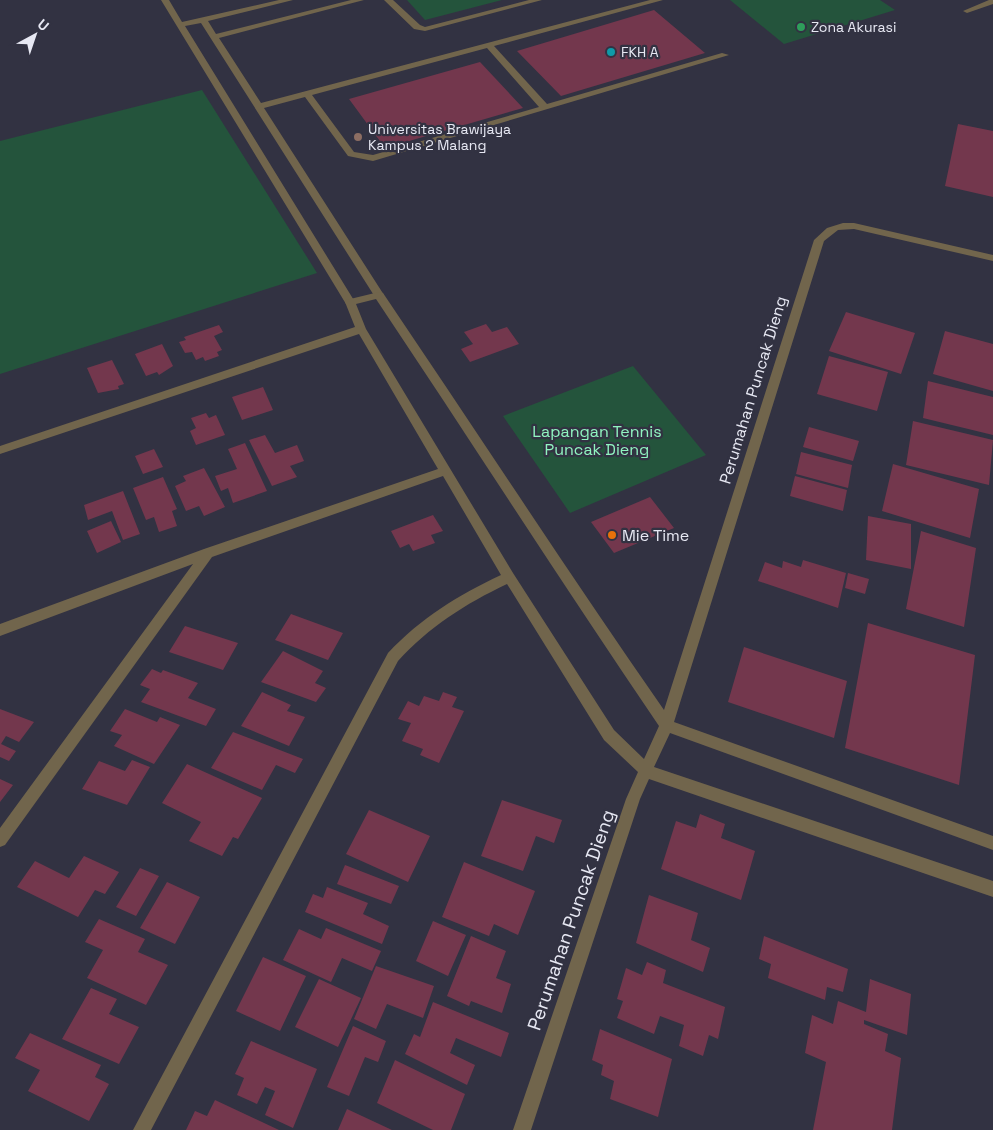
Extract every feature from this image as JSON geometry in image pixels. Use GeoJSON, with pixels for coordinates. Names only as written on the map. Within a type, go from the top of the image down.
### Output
{"type":"FeatureCollection","features":[{"type":"Feature","properties":{"kind":"street"},"geometry":{"type":"LineString","coordinates":[[165,0],[350,302],[361,329],[509,577],[609,734],[646,771],[993,889]]}},
{"type":"Feature","properties":{"kind":"street"},"geometry":{"type":"LineString","coordinates":[[180,25],[289,0]]}},
{"type":"Feature","properties":{"kind":"street"},"geometry":{"type":"LineString","coordinates":[[213,37],[360,0]]}},
{"type":"Feature","properties":{"kind":"street"},"geometry":{"type":"LineString","coordinates":[[388,0],[416,27],[425,29],[538,0]]}},
{"type":"Feature","properties":{"kind":"street"},"geometry":{"type":"LineString","coordinates":[[257,107],[660,0]]}},
{"type":"Feature","properties":{"kind":"street"},"geometry":{"type":"LineString","coordinates":[[967,11],[993,1]]}},
{"type":"Feature","properties":{"kind":"street"},"geometry":{"type":"LineString","coordinates":[[203,20],[408,340],[496,470],[561,572],[666,725],[993,843]]}},
{"type":"Feature","properties":{"kind":"street"},"geometry":{"type":"LineString","coordinates":[[489,46],[545,108]]}},
{"type":"Feature","properties":{"kind":"street"},"geometry":{"type":"LineString","coordinates":[[307,94],[351,154],[374,158],[725,55]]}},
{"type":"Feature","properties":{"kind":"street","name":"Perumahan Puncak Dieng"},"geometry":{"type":"LineString","coordinates":[[522,1130],[633,799],[666,725],[819,240],[827,230],[838,225],[854,226],[993,258]]}},
{"type":"Feature","properties":{"kind":"street"},"geometry":{"type":"LineString","coordinates":[[350,302],[379,295]]}},
{"type":"Feature","properties":{"kind":"street"},"geometry":{"type":"LineString","coordinates":[[0,450],[361,329]]}},
{"type":"Feature","properties":{"kind":"street"},"geometry":{"type":"LineString","coordinates":[[0,630],[208,553],[445,471]]}},
{"type":"Feature","properties":{"kind":"street"},"geometry":{"type":"LineString","coordinates":[[0,840],[208,553]]}},
{"type":"Feature","properties":{"kind":"street"},"geometry":{"type":"LineString","coordinates":[[142,1130],[393,657],[413,634],[446,610],[509,577]]}},
{"type":"Feature","properties":{"kind":"green space"},"geometry":{"type":"Polygon","coordinates":[[[407,0],[502,0],[425,20],[407,0]]]}},
{"type":"Feature","properties":{"kind":"green space","name":"Zona Akurasi"},"geometry":{"type":"Polygon","coordinates":[[[730,0],[880,0],[895,10],[784,44],[730,0]]]}},
{"type":"Feature","properties":{"kind":"green space"},"geometry":{"type":"Polygon","coordinates":[[[202,90],[317,273],[0,374],[0,141],[202,90]]]}},
{"type":"Feature","properties":{"kind":"green space","name":"Lapangan Tennis Puncak Dieng"},"geometry":{"type":"Polygon","coordinates":[[[633,366],[706,455],[570,513],[503,416],[633,366]]]}},
{"type":"Feature","properties":{"kind":"building","name":"FKH A"},"geometry":{"type":"Polygon","coordinates":[[[654,10],[705,53],[561,96],[517,51],[654,10]]]}},
{"type":"Feature","properties":{"kind":"building"},"geometry":{"type":"Polygon","coordinates":[[[480,62],[523,108],[385,148],[349,99],[480,62]]]}},
{"type":"Feature","properties":{"kind":"building"},"geometry":{"type":"Polygon","coordinates":[[[958,124],[993,131],[993,197],[945,186],[958,124]]]}},
{"type":"Feature","properties":{"kind":"building"},"geometry":{"type":"Polygon","coordinates":[[[846,312],[915,333],[901,374],[829,351],[846,312]]]}},
{"type":"Feature","properties":{"kind":"building"},"geometry":{"type":"Polygon","coordinates":[[[486,324],[492,332],[507,327],[519,344],[470,362],[461,349],[473,344],[464,332],[486,324]]]}},
{"type":"Feature","properties":{"kind":"building"},"geometry":{"type":"Polygon","coordinates":[[[219,325],[223,332],[214,336],[222,350],[217,352],[219,356],[205,361],[203,357],[196,360],[192,352],[185,353],[179,342],[186,340],[184,337],[219,325]]]}},
{"type":"Feature","properties":{"kind":"building"},"geometry":{"type":"Polygon","coordinates":[[[945,331],[993,344],[993,391],[933,374],[945,331]]]}},
{"type":"Feature","properties":{"kind":"building"},"geometry":{"type":"Polygon","coordinates":[[[162,344],[173,366],[159,375],[157,372],[146,376],[135,354],[162,344]]]}},
{"type":"Feature","properties":{"kind":"building"},"geometry":{"type":"Polygon","coordinates":[[[829,356],[888,372],[877,411],[817,394],[829,356]]]}},
{"type":"Feature","properties":{"kind":"building"},"geometry":{"type":"Polygon","coordinates":[[[112,360],[124,384],[118,386],[119,389],[98,393],[87,368],[112,360]]]}},
{"type":"Feature","properties":{"kind":"building"},"geometry":{"type":"Polygon","coordinates":[[[928,381],[993,397],[993,435],[923,418],[928,381]]]}},
{"type":"Feature","properties":{"kind":"building"},"geometry":{"type":"Polygon","coordinates":[[[263,387],[273,410],[242,420],[232,397],[263,387]]]}},
{"type":"Feature","properties":{"kind":"building"},"geometry":{"type":"Polygon","coordinates":[[[206,413],[209,418],[216,415],[225,435],[196,445],[190,431],[196,428],[191,418],[206,413]]]}},
{"type":"Feature","properties":{"kind":"building"},"geometry":{"type":"Polygon","coordinates":[[[913,421],[993,440],[989,485],[906,465],[913,421]]]}},
{"type":"Feature","properties":{"kind":"building"},"geometry":{"type":"Polygon","coordinates":[[[809,427],[859,441],[853,461],[803,447],[809,427]]]}},
{"type":"Feature","properties":{"kind":"building"},"geometry":{"type":"Polygon","coordinates":[[[265,435],[275,453],[297,445],[304,461],[290,466],[297,477],[272,486],[249,440],[265,435]]]}},
{"type":"Feature","properties":{"kind":"building"},"geometry":{"type":"Polygon","coordinates":[[[245,443],[267,491],[233,503],[228,488],[221,491],[215,476],[237,469],[228,449],[245,443]]]}},
{"type":"Feature","properties":{"kind":"building"},"geometry":{"type":"Polygon","coordinates":[[[154,449],[163,467],[143,474],[135,456],[154,449]]]}},
{"type":"Feature","properties":{"kind":"building"},"geometry":{"type":"Polygon","coordinates":[[[801,452],[852,465],[848,488],[796,474],[801,452]]]}},
{"type":"Feature","properties":{"kind":"building"},"geometry":{"type":"Polygon","coordinates":[[[893,464],[979,489],[970,538],[882,511],[893,464]]]}},
{"type":"Feature","properties":{"kind":"building"},"geometry":{"type":"Polygon","coordinates":[[[204,468],[225,507],[204,516],[199,506],[186,511],[175,486],[186,481],[183,476],[204,468]]]}},
{"type":"Feature","properties":{"kind":"building"},"geometry":{"type":"Polygon","coordinates":[[[795,476],[847,490],[843,511],[790,496],[795,476]]]}},
{"type":"Feature","properties":{"kind":"building"},"geometry":{"type":"Polygon","coordinates":[[[163,477],[177,509],[172,511],[177,526],[159,532],[154,517],[146,520],[133,488],[163,477]]]}},
{"type":"Feature","properties":{"kind":"building"},"geometry":{"type":"Polygon","coordinates":[[[123,491],[140,534],[123,540],[112,511],[88,520],[84,505],[123,491]]]}},
{"type":"Feature","properties":{"kind":"building"},"geometry":{"type":"Polygon","coordinates":[[[650,497],[674,528],[614,553],[591,522],[650,497]]]}},
{"type":"Feature","properties":{"kind":"building"},"geometry":{"type":"Polygon","coordinates":[[[433,515],[443,531],[431,535],[435,543],[413,551],[409,544],[400,548],[391,531],[433,515]]]}},
{"type":"Feature","properties":{"kind":"building"},"geometry":{"type":"Polygon","coordinates":[[[868,516],[911,524],[911,569],[866,560],[868,516]]]}},
{"type":"Feature","properties":{"kind":"building"},"geometry":{"type":"Polygon","coordinates":[[[111,521],[121,542],[97,553],[87,531],[111,521]]]}},
{"type":"Feature","properties":{"kind":"building"},"geometry":{"type":"Polygon","coordinates":[[[921,531],[976,548],[964,627],[906,609],[921,531]]]}},
{"type":"Feature","properties":{"kind":"building"},"geometry":{"type":"Polygon","coordinates":[[[803,560],[846,573],[838,608],[758,581],[765,562],[782,568],[783,561],[801,567],[803,560]]]}},
{"type":"Feature","properties":{"kind":"building"},"geometry":{"type":"Polygon","coordinates":[[[848,573],[869,579],[865,594],[845,588],[848,573]]]}},
{"type":"Feature","properties":{"kind":"building"},"geometry":{"type":"Polygon","coordinates":[[[291,614],[343,633],[328,660],[275,640],[291,614]]]}},
{"type":"Feature","properties":{"kind":"building"},"geometry":{"type":"Polygon","coordinates":[[[868,623],[975,655],[959,785],[845,748],[868,623]]]}},
{"type":"Feature","properties":{"kind":"building"},"geometry":{"type":"Polygon","coordinates":[[[185,626],[238,643],[223,670],[169,652],[185,626]]]}},
{"type":"Feature","properties":{"kind":"building"},"geometry":{"type":"Polygon","coordinates":[[[744,647],[847,681],[834,738],[728,702],[744,647]]]}},
{"type":"Feature","properties":{"kind":"building"},"geometry":{"type":"Polygon","coordinates":[[[283,651],[323,671],[315,683],[326,688],[316,702],[261,682],[283,651]]]}},
{"type":"Feature","properties":{"kind":"building"},"geometry":{"type":"Polygon","coordinates":[[[152,669],[161,673],[163,670],[198,683],[188,698],[216,709],[206,726],[141,702],[150,689],[140,685],[152,669]]]}},
{"type":"Feature","properties":{"kind":"building"},"geometry":{"type":"Polygon","coordinates":[[[262,692],[291,705],[287,711],[305,717],[289,746],[241,726],[262,692]]]}},
{"type":"Feature","properties":{"kind":"building"},"geometry":{"type":"Polygon","coordinates":[[[443,692],[457,697],[452,707],[464,711],[439,763],[420,755],[423,749],[402,741],[411,723],[398,719],[408,701],[419,706],[424,696],[439,701],[443,692]]]}},
{"type":"Feature","properties":{"kind":"building"},"geometry":{"type":"Polygon","coordinates":[[[0,709],[34,722],[19,742],[6,736],[1,744],[16,751],[9,761],[0,757],[0,709]]]}},
{"type":"Feature","properties":{"kind":"building"},"geometry":{"type":"Polygon","coordinates":[[[125,709],[157,722],[160,717],[180,725],[154,764],[114,746],[122,735],[110,731],[125,709]]]}},
{"type":"Feature","properties":{"kind":"building"},"geometry":{"type":"Polygon","coordinates":[[[233,732],[303,759],[295,773],[276,765],[262,790],[211,768],[233,732]]]}},
{"type":"Feature","properties":{"kind":"building"},"geometry":{"type":"Polygon","coordinates":[[[132,760],[150,767],[127,805],[82,789],[99,761],[125,771],[132,760]]]}},
{"type":"Feature","properties":{"kind":"building"},"geometry":{"type":"Polygon","coordinates":[[[187,764],[262,798],[238,839],[233,837],[222,856],[189,841],[201,822],[162,803],[187,764]]]}},
{"type":"Feature","properties":{"kind":"building"},"geometry":{"type":"Polygon","coordinates":[[[0,779],[13,785],[0,802],[0,779]]]}},
{"type":"Feature","properties":{"kind":"building"},"geometry":{"type":"Polygon","coordinates":[[[502,800],[562,820],[554,843],[536,836],[523,871],[481,856],[502,800]]]}},
{"type":"Feature","properties":{"kind":"building"},"geometry":{"type":"Polygon","coordinates":[[[369,810],[430,836],[408,882],[346,854],[369,810]]]}},
{"type":"Feature","properties":{"kind":"building"},"geometry":{"type":"Polygon","coordinates":[[[700,814],[725,824],[721,838],[755,851],[741,900],[661,869],[676,821],[696,828],[700,814]]]}},
{"type":"Feature","properties":{"kind":"building"},"geometry":{"type":"Polygon","coordinates":[[[84,856],[119,872],[105,894],[95,890],[78,917],[17,887],[35,861],[69,878],[84,856]]]}},
{"type":"Feature","properties":{"kind":"building"},"geometry":{"type":"Polygon","coordinates":[[[464,862],[535,891],[518,935],[494,924],[489,936],[442,917],[464,862]]]}},
{"type":"Feature","properties":{"kind":"building"},"geometry":{"type":"Polygon","coordinates":[[[345,865],[399,886],[391,904],[337,884],[345,865]]]}},
{"type":"Feature","properties":{"kind":"building"},"geometry":{"type":"Polygon","coordinates":[[[140,868],[159,876],[136,916],[116,907],[140,868]]]}},
{"type":"Feature","properties":{"kind":"building"},"geometry":{"type":"Polygon","coordinates":[[[167,882],[200,897],[175,944],[140,928],[167,882]]]}},
{"type":"Feature","properties":{"kind":"building"},"geometry":{"type":"Polygon","coordinates":[[[327,887],[368,903],[363,914],[389,926],[382,944],[305,912],[313,894],[323,898],[327,887]]]}},
{"type":"Feature","properties":{"kind":"building"},"geometry":{"type":"Polygon","coordinates":[[[649,895],[698,913],[691,940],[710,948],[703,972],[636,943],[649,895]]]}},
{"type":"Feature","properties":{"kind":"building"},"geometry":{"type":"Polygon","coordinates":[[[99,919],[145,939],[138,952],[168,965],[146,1005],[87,978],[103,950],[85,942],[99,919]]]}},
{"type":"Feature","properties":{"kind":"building"},"geometry":{"type":"Polygon","coordinates":[[[433,921],[466,935],[448,976],[416,961],[433,921]]]}},
{"type":"Feature","properties":{"kind":"building"},"geometry":{"type":"Polygon","coordinates":[[[326,928],[381,951],[372,971],[342,958],[331,982],[283,960],[299,929],[321,939],[326,928]]]}},
{"type":"Feature","properties":{"kind":"building"},"geometry":{"type":"Polygon","coordinates":[[[471,936],[506,951],[496,978],[511,984],[502,1013],[471,1001],[469,1006],[447,996],[471,936]]]}},
{"type":"Feature","properties":{"kind":"building"},"geometry":{"type":"Polygon","coordinates":[[[764,936],[848,969],[843,992],[827,987],[825,1000],[768,978],[771,964],[759,959],[764,936]]]}},
{"type":"Feature","properties":{"kind":"building"},"geometry":{"type":"Polygon","coordinates":[[[263,957],[306,976],[280,1031],[236,1011],[263,957]]]}},
{"type":"Feature","properties":{"kind":"building"},"geometry":{"type":"Polygon","coordinates":[[[647,962],[666,970],[663,983],[725,1007],[718,1039],[709,1035],[703,1056],[679,1046],[684,1025],[660,1016],[654,1034],[617,1018],[623,1001],[617,999],[626,968],[642,975],[647,962]]]}},
{"type":"Feature","properties":{"kind":"building"},"geometry":{"type":"Polygon","coordinates":[[[376,966],[434,986],[423,1018],[387,1004],[376,1029],[354,1019],[376,966]]]}},
{"type":"Feature","properties":{"kind":"building"},"geometry":{"type":"Polygon","coordinates":[[[319,979],[361,998],[338,1047],[295,1027],[319,979]]]}},
{"type":"Feature","properties":{"kind":"building"},"geometry":{"type":"Polygon","coordinates":[[[870,979],[911,994],[907,1035],[864,1020],[864,1024],[888,1034],[885,1051],[901,1058],[892,1130],[813,1130],[826,1062],[805,1053],[812,1015],[833,1024],[838,1001],[866,1012],[870,979]]]}},
{"type":"Feature","properties":{"kind":"building"},"geometry":{"type":"Polygon","coordinates":[[[91,988],[117,999],[109,1014],[139,1027],[119,1064],[62,1039],[91,988]]]}},
{"type":"Feature","properties":{"kind":"building"},"geometry":{"type":"Polygon","coordinates":[[[433,1002],[509,1033],[501,1057],[456,1038],[450,1053],[475,1065],[467,1085],[405,1054],[414,1034],[420,1037],[433,1002]]]}},
{"type":"Feature","properties":{"kind":"building"},"geometry":{"type":"Polygon","coordinates":[[[353,1026],[386,1041],[378,1062],[365,1057],[349,1096],[327,1087],[353,1026]]]}},
{"type":"Feature","properties":{"kind":"building"},"geometry":{"type":"Polygon","coordinates":[[[600,1029],[672,1059],[658,1117],[610,1099],[614,1081],[601,1075],[603,1065],[592,1060],[600,1029]]]}},
{"type":"Feature","properties":{"kind":"building"},"geometry":{"type":"Polygon","coordinates":[[[30,1033],[101,1065],[95,1077],[109,1084],[89,1121],[28,1091],[40,1070],[15,1058],[30,1033]]]}},
{"type":"Feature","properties":{"kind":"building"},"geometry":{"type":"Polygon","coordinates":[[[251,1041],[317,1069],[293,1128],[265,1115],[275,1091],[265,1087],[257,1104],[237,1095],[244,1078],[235,1074],[251,1041]]]}},
{"type":"Feature","properties":{"kind":"building"},"geometry":{"type":"Polygon","coordinates":[[[395,1060],[465,1094],[451,1130],[433,1130],[377,1103],[395,1060]]]}},
{"type":"Feature","properties":{"kind":"building"},"geometry":{"type":"Polygon","coordinates":[[[215,1100],[279,1130],[186,1130],[195,1111],[207,1116],[215,1100]]]}},
{"type":"Feature","properties":{"kind":"building"},"geometry":{"type":"Polygon","coordinates":[[[347,1109],[392,1130],[338,1130],[347,1109]]]}},
{"type":"Feature","properties":{"kind":"place","name":"Zona Akurasi"},"geometry":{"type":"Point","coordinates":[801,27]}},
{"type":"Feature","properties":{"kind":"place","name":"FKH A"},"geometry":{"type":"Point","coordinates":[611,52]}},
{"type":"Feature","properties":{"kind":"place","name":"Universitas Brawijaya Kampus 2 Malang"},"geometry":{"type":"Point","coordinates":[358,137]}},
{"type":"Feature","properties":{"kind":"place","name":"Mie Time"},"geometry":{"type":"Point","coordinates":[612,535]}}]}
